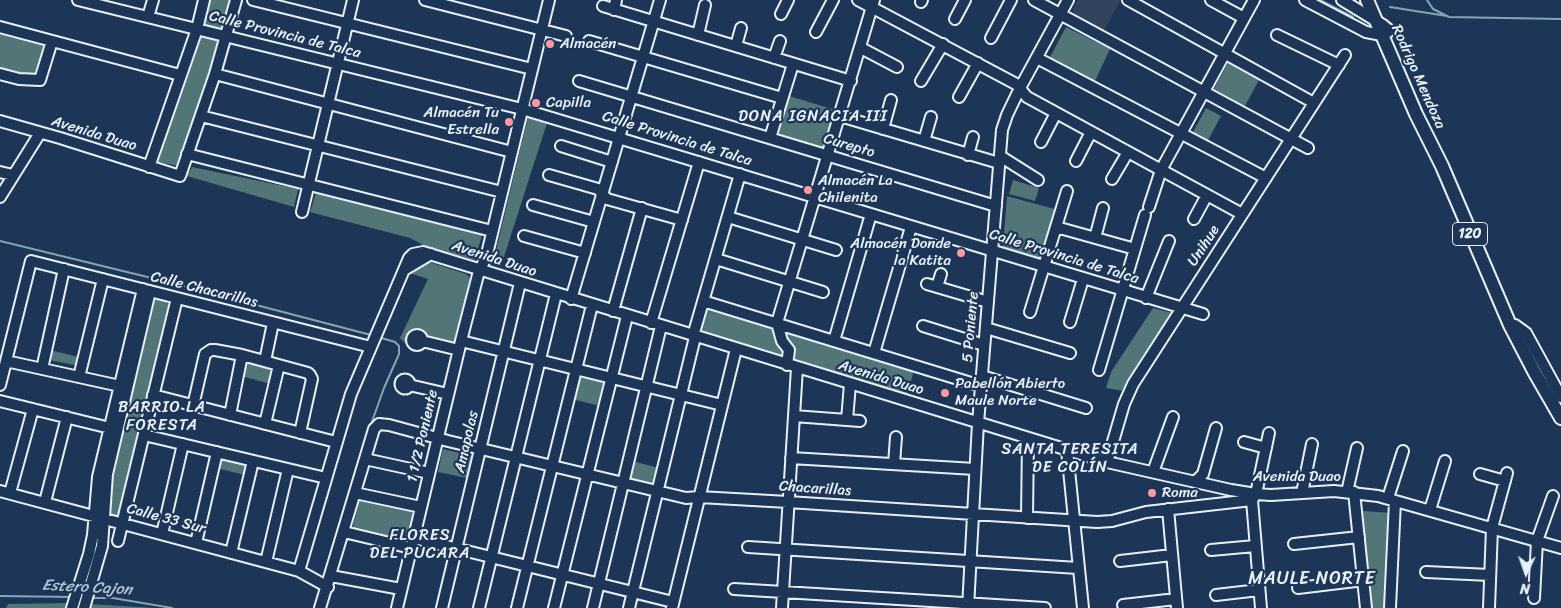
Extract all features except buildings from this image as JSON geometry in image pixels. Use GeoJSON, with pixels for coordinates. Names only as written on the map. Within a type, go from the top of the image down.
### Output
{"type":"FeatureCollection","features":[{"type":"Feature","properties":{"kind":"main road","name":"Rodrigo Mendoza"},"geometry":{"type":"LineString","coordinates":[[1367,0],[1375,19],[1385,33]]}},
{"type":"Feature","properties":{"kind":"main road","name":"Rodrigo Mendoza"},"geometry":{"type":"LineString","coordinates":[[1376,0],[1385,33],[1416,114],[1442,166],[1510,325],[1561,418]]}},
{"type":"Feature","properties":{"kind":"street","name":"Calle Provincia de Talca"},"geometry":{"type":"LineString","coordinates":[[78,0],[522,109],[1203,314]]}},
{"type":"Feature","properties":{"kind":"street"},"geometry":{"type":"LineString","coordinates":[[148,17],[153,0]]}},
{"type":"Feature","properties":{"kind":"street"},"geometry":{"type":"LineString","coordinates":[[149,167],[204,0]]}},
{"type":"Feature","properties":{"kind":"street"},"geometry":{"type":"LineString","coordinates":[[236,0],[215,74],[187,154],[492,231]]}},
{"type":"Feature","properties":{"kind":"street"},"geometry":{"type":"LineString","coordinates":[[253,0],[532,69]]}},
{"type":"Feature","properties":{"kind":"street"},"geometry":{"type":"LineString","coordinates":[[302,212],[353,0]]}},
{"type":"Feature","properties":{"kind":"street"},"geometry":{"type":"LineString","coordinates":[[425,0],[566,36]]}},
{"type":"Feature","properties":{"kind":"street","name":"1 1/2 Poniente"},"geometry":{"type":"LineString","coordinates":[[397,608],[460,346],[480,270],[486,258],[549,0]]}},
{"type":"Feature","properties":{"kind":"street"},"geometry":{"type":"LineString","coordinates":[[571,299],[660,0]]}},
{"type":"Feature","properties":{"kind":"street"},"geometry":{"type":"LineString","coordinates":[[781,14],[788,0]]}},
{"type":"Feature","properties":{"kind":"street"},"geometry":{"type":"LineString","coordinates":[[816,32],[833,0]]}},
{"type":"Feature","properties":{"kind":"street"},"geometry":{"type":"LineString","coordinates":[[858,0],[873,4],[1016,84],[1027,97],[1242,214]]}},
{"type":"Feature","properties":{"kind":"street"},"geometry":{"type":"LineString","coordinates":[[955,19],[965,0]]}},
{"type":"Feature","properties":{"kind":"street"},"geometry":{"type":"LineString","coordinates":[[991,38],[1011,0]]}},
{"type":"Feature","properties":{"kind":"street"},"geometry":{"type":"LineString","coordinates":[[1034,0],[1308,148]]}},
{"type":"Feature","properties":{"kind":"street","name":"5 Poniente"},"geometry":{"type":"LineString","coordinates":[[968,606],[978,423],[1001,138],[1006,115],[1068,0]]}},
{"type":"Feature","properties":{"kind":"street"},"geometry":{"type":"LineString","coordinates":[[1128,0],[1314,103]]}},
{"type":"Feature","properties":{"kind":"street"},"geometry":{"type":"LineString","coordinates":[[1211,0],[1244,18]]}},
{"type":"Feature","properties":{"kind":"street"},"geometry":{"type":"LineString","coordinates":[[1099,370],[1161,170],[1254,0]]}},
{"type":"Feature","properties":{"kind":"street"},"geometry":{"type":"LineString","coordinates":[[1305,0],[1361,30],[1385,33]]}},
{"type":"Feature","properties":{"kind":"street"},"geometry":{"type":"LineString","coordinates":[[1342,0],[1375,19]]}},
{"type":"Feature","properties":{"kind":"street"},"geometry":{"type":"LineString","coordinates":[[787,365],[789,350],[782,341],[777,323],[873,4]]}},
{"type":"Feature","properties":{"kind":"street"},"geometry":{"type":"LineString","coordinates":[[603,6],[615,5],[654,22],[851,81]]}},
{"type":"Feature","properties":{"kind":"street"},"geometry":{"type":"LineString","coordinates":[[698,35],[705,5]]}},
{"type":"Feature","properties":{"kind":"street"},"geometry":{"type":"LineString","coordinates":[[0,27],[180,75]]}},
{"type":"Feature","properties":{"kind":"street"},"geometry":{"type":"LineString","coordinates":[[736,46],[741,28]]}},
{"type":"Feature","properties":{"kind":"street"},"geometry":{"type":"LineString","coordinates":[[1277,35],[1339,65]]}},
{"type":"Feature","properties":{"kind":"street"},"geometry":{"type":"LineString","coordinates":[[774,58],[780,40]]}},
{"type":"Feature","properties":{"kind":"street"},"geometry":{"type":"LineString","coordinates":[[0,74],[19,79],[40,80],[52,41]]}},
{"type":"Feature","properties":{"kind":"street"},"geometry":{"type":"LineString","coordinates":[[589,41],[782,98]]}},
{"type":"Feature","properties":{"kind":"street"},"geometry":{"type":"LineString","coordinates":[[921,81],[943,44]]}},
{"type":"Feature","properties":{"kind":"street"},"geometry":{"type":"LineString","coordinates":[[861,48],[897,67]]}},
{"type":"Feature","properties":{"kind":"street","name":"Unihue"},"geometry":{"type":"LineString","coordinates":[[1107,462],[1127,396],[1345,55]]}},
{"type":"Feature","properties":{"kind":"street"},"geometry":{"type":"LineString","coordinates":[[1037,58],[1266,178]]}},
{"type":"Feature","properties":{"kind":"street"},"geometry":{"type":"LineString","coordinates":[[959,97],[978,63]]}},
{"type":"Feature","properties":{"kind":"street"},"geometry":{"type":"LineString","coordinates":[[770,138],[792,64]]}},
{"type":"Feature","properties":{"kind":"street"},"geometry":{"type":"LineString","coordinates":[[215,74],[512,152]]}},
{"type":"Feature","properties":{"kind":"street","name":"Curepto"},"geometry":{"type":"LineString","coordinates":[[579,81],[996,206]]}},
{"type":"Feature","properties":{"kind":"street"},"geometry":{"type":"LineString","coordinates":[[883,129],[891,100]]}},
{"type":"Feature","properties":{"kind":"street"},"geometry":{"type":"LineString","coordinates":[[1041,142],[1056,113]]}},
{"type":"Feature","properties":{"kind":"street"},"geometry":{"type":"LineString","coordinates":[[201,116],[502,192]]}},
{"type":"Feature","properties":{"kind":"street"},"geometry":{"type":"LineString","coordinates":[[840,116],[968,155],[1000,160],[1038,180]]}},
{"type":"Feature","properties":{"kind":"street"},"geometry":{"type":"LineString","coordinates":[[924,141],[931,117]]}},
{"type":"Feature","properties":{"kind":"street","name":"Avenida Duao"},"geometry":{"type":"LineString","coordinates":[[0,121],[180,176],[187,154]]}},
{"type":"Feature","properties":{"kind":"street"},"geometry":{"type":"LineString","coordinates":[[1076,160],[1092,132]]}},
{"type":"Feature","properties":{"kind":"street"},"geometry":{"type":"LineString","coordinates":[[0,197],[40,133]]}},
{"type":"Feature","properties":{"kind":"street"},"geometry":{"type":"LineString","coordinates":[[968,155],[973,137]]}},
{"type":"Feature","properties":{"kind":"street"},"geometry":{"type":"LineString","coordinates":[[560,146],[612,162]]}},
{"type":"Feature","properties":{"kind":"street"},"geometry":{"type":"LineString","coordinates":[[1112,179],[1128,152]]}},
{"type":"Feature","properties":{"kind":"street"},"geometry":{"type":"LineString","coordinates":[[592,608],[646,387],[656,325],[682,220],[699,162]]}},
{"type":"Feature","properties":{"kind":"street"},"geometry":{"type":"LineString","coordinates":[[0,172],[13,175]]}},
{"type":"Feature","properties":{"kind":"street"},"geometry":{"type":"LineString","coordinates":[[630,608],[694,336],[740,174]]}},
{"type":"Feature","properties":{"kind":"street"},"geometry":{"type":"LineString","coordinates":[[549,175],[598,189],[607,198],[682,220]]}},
{"type":"Feature","properties":{"kind":"street"},"geometry":{"type":"LineString","coordinates":[[1030,312],[1067,191]]}},
{"type":"Feature","properties":{"kind":"street"},"geometry":{"type":"LineString","coordinates":[[1194,219],[1207,195]]}},
{"type":"Feature","properties":{"kind":"street"},"geometry":{"type":"LineString","coordinates":[[533,205],[594,222]]}},
{"type":"Feature","properties":{"kind":"street"},"geometry":{"type":"LineString","coordinates":[[613,311],[642,208]]}},
{"type":"Feature","properties":{"kind":"street"},"geometry":{"type":"LineString","coordinates":[[1095,238],[1103,208]]}},
{"type":"Feature","properties":{"kind":"street"},"geometry":{"type":"LineString","coordinates":[[834,341],[871,214]]}},
{"type":"Feature","properties":{"kind":"street"},"geometry":{"type":"LineString","coordinates":[[728,217],[836,250]]}},
{"type":"Feature","properties":{"kind":"street"},"geometry":{"type":"LineString","coordinates":[[874,353],[911,227]]}},
{"type":"Feature","properties":{"kind":"street"},"geometry":{"type":"LineString","coordinates":[[1056,227],[1135,249]]}},
{"type":"Feature","properties":{"kind":"street"},"geometry":{"type":"LineString","coordinates":[[524,236],[585,253]]}},
{"type":"Feature","properties":{"kind":"street"},"geometry":{"type":"LineString","coordinates":[[1146,298],[1169,241]]}},
{"type":"Feature","properties":{"kind":"street","name":"Avenida Duao"},"geometry":{"type":"LineString","coordinates":[[373,340],[404,270],[430,254],[571,299],[1107,462],[1254,497],[1328,491],[1350,492],[1391,499],[1561,548]]}},
{"type":"Feature","properties":{"kind":"street"},"geometry":{"type":"LineString","coordinates":[[716,259],[823,292]]}},
{"type":"Feature","properties":{"kind":"street","name":"Calle Chacarillas"},"geometry":{"type":"LineString","coordinates":[[6,361],[31,261],[273,323],[373,340]]}},
{"type":"Feature","properties":{"kind":"street"},"geometry":{"type":"LineString","coordinates":[[42,369],[64,270]]}},
{"type":"Feature","properties":{"kind":"street"},"geometry":{"type":"LineString","coordinates":[[941,274],[932,286],[988,302]]}},
{"type":"Feature","properties":{"kind":"street"},"geometry":{"type":"LineString","coordinates":[[79,377],[102,279]]}},
{"type":"Feature","properties":{"kind":"street"},"geometry":{"type":"LineString","coordinates":[[1070,322],[1083,279]]}},
{"type":"Feature","properties":{"kind":"street","name":"Amapolas"},"geometry":{"type":"LineString","coordinates":[[442,608],[520,283]]}},
{"type":"Feature","properties":{"kind":"street"},"geometry":{"type":"LineString","coordinates":[[72,608],[90,554],[98,477],[146,290]]}},
{"type":"Feature","properties":{"kind":"street"},"geometry":{"type":"LineString","coordinates":[[84,608],[102,546],[107,474],[146,290]]}},
{"type":"Feature","properties":{"kind":"street"},"geometry":{"type":"LineString","coordinates":[[479,608],[556,294]]}},
{"type":"Feature","properties":{"kind":"street"},"geometry":{"type":"LineString","coordinates":[[118,541],[177,298]]}},
{"type":"Feature","properties":{"kind":"street"},"geometry":{"type":"LineString","coordinates":[[703,301],[874,353],[1086,408]]}},
{"type":"Feature","properties":{"kind":"street"},"geometry":{"type":"LineString","coordinates":[[517,608],[592,305]]}},
{"type":"Feature","properties":{"kind":"street"},"geometry":{"type":"LineString","coordinates":[[554,608],[627,316]]}},
{"type":"Feature","properties":{"kind":"street"},"geometry":{"type":"LineString","coordinates":[[265,361],[273,323]]}},
{"type":"Feature","properties":{"kind":"street"},"geometry":{"type":"LineString","coordinates":[[1510,325],[1516,325],[1526,333],[1561,397]]}},
{"type":"Feature","properties":{"kind":"street"},"geometry":{"type":"LineString","coordinates":[[923,326],[984,345]]}},
{"type":"Feature","properties":{"kind":"street"},"geometry":{"type":"LineString","coordinates":[[986,328],[1070,353]]}},
{"type":"Feature","properties":{"kind":"street"},"geometry":{"type":"LineString","coordinates":[[299,571],[351,394],[373,340]]}},
{"type":"Feature","properties":{"kind":"street"},"geometry":{"type":"LineString","coordinates":[[422,341],[504,352],[722,405]]}},
{"type":"Feature","properties":{"kind":"street"},"geometry":{"type":"LineString","coordinates":[[344,532],[456,549],[633,592],[673,605],[736,349]]}},
{"type":"Feature","properties":{"kind":"street"},"geometry":{"type":"LineString","coordinates":[[193,406],[204,357],[208,351],[215,350],[242,355],[308,373],[312,377],[300,433]]}},
{"type":"Feature","properties":{"kind":"street"},"geometry":{"type":"LineString","coordinates":[[230,415],[242,355]]}},
{"type":"Feature","properties":{"kind":"street"},"geometry":{"type":"LineString","coordinates":[[0,385],[6,361],[120,386]]}},
{"type":"Feature","properties":{"kind":"street"},"geometry":{"type":"LineString","coordinates":[[265,424],[279,365]]}},
{"type":"Feature","properties":{"kind":"street"},"geometry":{"type":"LineString","coordinates":[[782,608],[797,368]]}},
{"type":"Feature","properties":{"kind":"street"},"geometry":{"type":"LineString","coordinates":[[847,420],[850,384]]}},
{"type":"Feature","properties":{"kind":"street"},"geometry":{"type":"LineString","coordinates":[[409,385],[448,394]]}},
{"type":"Feature","properties":{"kind":"street"},"geometry":{"type":"LineString","coordinates":[[154,395],[336,442]]}},
{"type":"Feature","properties":{"kind":"street"},"geometry":{"type":"LineString","coordinates":[[0,401],[110,428]]}},
{"type":"Feature","properties":{"kind":"street"},"geometry":{"type":"LineString","coordinates":[[5,492],[33,409]]}},
{"type":"Feature","properties":{"kind":"street"},"geometry":{"type":"LineString","coordinates":[[794,416],[860,421]]}},
{"type":"Feature","properties":{"kind":"street"},"geometry":{"type":"LineString","coordinates":[[45,502],[67,417]]}},
{"type":"Feature","properties":{"kind":"street"},"geometry":{"type":"LineString","coordinates":[[1153,472],[1173,417]]}},
{"type":"Feature","properties":{"kind":"street","name":"Chacarillas"},"geometry":{"type":"LineString","coordinates":[[365,459],[377,426],[383,424],[686,498],[699,497],[788,502],[1107,522],[1139,513],[1254,497]]}},
{"type":"Feature","properties":{"kind":"street"},"geometry":{"type":"LineString","coordinates":[[1196,482],[1203,474],[1216,428]]}},
{"type":"Feature","properties":{"kind":"street"},"geometry":{"type":"LineString","coordinates":[[1261,608],[1255,546],[1254,497],[1269,433]]}},
{"type":"Feature","properties":{"kind":"street"},"geometry":{"type":"LineString","coordinates":[[144,435],[326,478]]}},
{"type":"Feature","properties":{"kind":"street"},"geometry":{"type":"LineString","coordinates":[[894,464],[896,437]]}},
{"type":"Feature","properties":{"kind":"street"},"geometry":{"type":"LineString","coordinates":[[1027,518],[1028,438]]}},
{"type":"Feature","properties":{"kind":"street"},"geometry":{"type":"LineString","coordinates":[[1244,442],[1266,448]]}},
{"type":"Feature","properties":{"kind":"street"},"geometry":{"type":"LineString","coordinates":[[162,534],[183,444]]}},
{"type":"Feature","properties":{"kind":"street"},"geometry":{"type":"LineString","coordinates":[[1302,494],[1312,444]]}},
{"type":"Feature","properties":{"kind":"street"},"geometry":{"type":"LineString","coordinates":[[1357,448],[1350,492],[1359,537],[1366,608]]}},
{"type":"Feature","properties":{"kind":"street"},"geometry":{"type":"LineString","coordinates":[[1067,450],[1083,608]]}},
{"type":"Feature","properties":{"kind":"street"},"geometry":{"type":"LineString","coordinates":[[1390,608],[1391,499],[1403,451]]}},
{"type":"Feature","properties":{"kind":"street"},"geometry":{"type":"LineString","coordinates":[[196,543],[218,452]]}},
{"type":"Feature","properties":{"kind":"street"},"geometry":{"type":"LineString","coordinates":[[791,458],[975,469]]}},
{"type":"Feature","properties":{"kind":"street"},"geometry":{"type":"LineString","coordinates":[[320,608],[324,585],[331,576],[365,459],[429,473]]}},
{"type":"Feature","properties":{"kind":"street"},"geometry":{"type":"LineString","coordinates":[[231,553],[253,461]]}},
{"type":"Feature","properties":{"kind":"street"},"geometry":{"type":"LineString","coordinates":[[1430,510],[1445,461]]}},
{"type":"Feature","properties":{"kind":"street"},"geometry":{"type":"LineString","coordinates":[[266,562],[288,469]]}},
{"type":"Feature","properties":{"kind":"street"},"geometry":{"type":"LineString","coordinates":[[1480,474],[1506,477],[1492,528],[1489,608]]}},
{"type":"Feature","properties":{"kind":"street","name":"Calle 33 Sur"},"geometry":{"type":"LineString","coordinates":[[5,492],[299,571],[324,585]]}},
{"type":"Feature","properties":{"kind":"street"},"geometry":{"type":"LineString","coordinates":[[355,493],[421,507]]}},
{"type":"Feature","properties":{"kind":"street"},"geometry":{"type":"LineString","coordinates":[[1534,598],[1537,541],[1553,496]]}},
{"type":"Feature","properties":{"kind":"street"},"geometry":{"type":"LineString","coordinates":[[1123,606],[1177,604],[1168,509]]}},
{"type":"Feature","properties":{"kind":"street"},"geometry":{"type":"LineString","coordinates":[[1294,544],[1359,537]]}},
{"type":"Feature","properties":{"kind":"street"},"geometry":{"type":"LineString","coordinates":[[1211,550],[1255,546]]}},
{"type":"Feature","properties":{"kind":"street"},"geometry":{"type":"LineString","coordinates":[[748,547],[1078,568]]}},
{"type":"Feature","properties":{"kind":"street"},"geometry":{"type":"LineString","coordinates":[[1120,562],[1172,555]]}},
{"type":"Feature","properties":{"kind":"street"},"geometry":{"type":"LineString","coordinates":[[1426,572],[1490,575]]}},
{"type":"Feature","properties":{"kind":"street"},"geometry":{"type":"LineString","coordinates":[[331,576],[401,589]]}},
{"type":"Feature","properties":{"kind":"street"},"geometry":{"type":"LineString","coordinates":[[1298,588],[1364,580]]}},
{"type":"Feature","properties":{"kind":"street"},"geometry":{"type":"LineString","coordinates":[[734,589],[968,606],[1045,608]]}},
{"type":"Feature","properties":{"kind":"street"},"geometry":{"type":"LineString","coordinates":[[1216,595],[1259,590]]}},
{"type":"Feature","properties":{"kind":"shaded area"},"geometry":{"type":"Polygon","coordinates":[[[1078,0],[1120,1],[1104,31],[1075,15],[1073,10],[1078,0]]]}},
{"type":"Feature","properties":{"kind":"green space"},"geometry":{"type":"Polygon","coordinates":[[[209,0],[232,0],[225,31],[203,25],[209,0]]]}},
{"type":"Feature","properties":{"kind":"green space"},"geometry":{"type":"Polygon","coordinates":[[[1066,27],[1110,49],[1094,83],[1049,59],[1066,27]]]}},
{"type":"Feature","properties":{"kind":"green space"},"geometry":{"type":"Polygon","coordinates":[[[0,33],[47,44],[35,73],[30,75],[0,67],[0,33]]]}},
{"type":"Feature","properties":{"kind":"green space"},"geometry":{"type":"Polygon","coordinates":[[[199,34],[223,40],[178,166],[155,161],[199,34]]]}},
{"type":"Feature","properties":{"kind":"green space"},"geometry":{"type":"Polygon","coordinates":[[[1229,61],[1260,78],[1245,106],[1214,89],[1229,61]]]}},
{"type":"Feature","properties":{"kind":"green space"},"geometry":{"type":"Polygon","coordinates":[[[789,96],[839,111],[826,153],[774,137],[789,96]]]}},
{"type":"Feature","properties":{"kind":"green space"},"geometry":{"type":"Polygon","coordinates":[[[1206,108],[1221,116],[1207,142],[1192,134],[1206,108]]]}},
{"type":"Feature","properties":{"kind":"green space"},"geometry":{"type":"Polygon","coordinates":[[[528,117],[547,123],[501,266],[494,259],[528,117]]]}},
{"type":"Feature","properties":{"kind":"green space"},"geometry":{"type":"Polygon","coordinates":[[[192,167],[298,189],[294,207],[187,176],[192,167]]]}},
{"type":"Feature","properties":{"kind":"green space"},"geometry":{"type":"Polygon","coordinates":[[[1013,180],[1039,188],[1035,201],[1009,194],[1013,180]]]}},
{"type":"Feature","properties":{"kind":"green space"},"geometry":{"type":"Polygon","coordinates":[[[316,193],[482,235],[475,260],[425,246],[410,238],[310,212],[316,193]]]}},
{"type":"Feature","properties":{"kind":"green space"},"geometry":{"type":"Polygon","coordinates":[[[1007,196],[1058,210],[1042,261],[1005,249],[1003,246],[1007,196]]]}},
{"type":"Feature","properties":{"kind":"green space"},"geometry":{"type":"Polygon","coordinates":[[[426,261],[466,274],[471,279],[453,349],[417,335],[409,340],[409,347],[400,338],[428,279],[410,273],[426,261]]]}},
{"type":"Feature","properties":{"kind":"green space"},"geometry":{"type":"Polygon","coordinates":[[[154,299],[167,302],[169,307],[118,515],[112,515],[110,512],[114,461],[150,306],[154,299]]]}},
{"type":"Feature","properties":{"kind":"green space"},"geometry":{"type":"Polygon","coordinates":[[[707,308],[914,370],[907,395],[701,332],[698,326],[703,310],[707,308]]]}},
{"type":"Feature","properties":{"kind":"green space"},"geometry":{"type":"Polygon","coordinates":[[[1153,308],[1172,313],[1124,391],[1106,388],[1111,372],[1153,308]]]}},
{"type":"Feature","properties":{"kind":"green space"},"geometry":{"type":"Polygon","coordinates":[[[50,350],[78,357],[77,364],[49,360],[50,350]]]}},
{"type":"Feature","properties":{"kind":"green space"},"geometry":{"type":"Polygon","coordinates":[[[249,360],[272,367],[274,372],[271,384],[241,376],[245,362],[249,360]]]}},
{"type":"Feature","properties":{"kind":"green space"},"geometry":{"type":"Polygon","coordinates":[[[577,377],[606,383],[600,406],[572,399],[577,377]]]}},
{"type":"Feature","properties":{"kind":"green space"},"geometry":{"type":"Polygon","coordinates":[[[443,449],[472,456],[467,478],[438,472],[443,449]]]}},
{"type":"Feature","properties":{"kind":"green space"},"geometry":{"type":"Polygon","coordinates":[[[218,461],[246,465],[245,475],[216,468],[218,461]]]}},
{"type":"Feature","properties":{"kind":"green space"},"geometry":{"type":"Polygon","coordinates":[[[632,461],[659,468],[655,486],[628,479],[632,461]]]}},
{"type":"Feature","properties":{"kind":"green space"},"geometry":{"type":"Polygon","coordinates":[[[360,498],[415,510],[405,543],[352,530],[360,498]]]}},
{"type":"Feature","properties":{"kind":"green space"},"geometry":{"type":"Polygon","coordinates":[[[1363,511],[1393,513],[1388,608],[1372,608],[1363,511]]]}},
{"type":"Feature","properties":{"kind":"green space"},"geometry":{"type":"Polygon","coordinates":[[[73,603],[155,608],[6,608],[8,604],[73,603]]]}},
{"type":"Feature","properties":{"kind":"waterway"},"geometry":{"type":"LineString","coordinates":[[1320,0],[1353,17]]}},
{"type":"Feature","properties":{"kind":"waterway"},"geometry":{"type":"LineString","coordinates":[[1427,0],[1433,9],[1449,17],[1561,19]]}},
{"type":"Feature","properties":{"kind":"waterway"},"geometry":{"type":"LineString","coordinates":[[1390,7],[1447,16]]}},
{"type":"Feature","properties":{"kind":"waterway"},"geometry":{"type":"LineString","coordinates":[[0,241],[168,282],[371,335]]}},
{"type":"Feature","properties":{"kind":"waterway"},"geometry":{"type":"LineString","coordinates":[[370,427],[399,354],[399,346],[395,342],[378,337]]}},
{"type":"Feature","properties":{"kind":"waterway"},"geometry":{"type":"LineString","coordinates":[[352,487],[364,446]]}},
{"type":"Feature","properties":{"kind":"waterway","name":"Estero Cajon"},"geometry":{"type":"LineString","coordinates":[[0,596],[73,597]]}},
{"type":"Feature","properties":{"kind":"waterway","name":"Estero Cajon"},"geometry":{"type":"LineString","coordinates":[[90,598],[113,598],[172,608]]}},
{"type":"Feature","properties":{"kind":"place","name":"Almacén"},"geometry":{"type":"Point","coordinates":[550,44]}},
{"type":"Feature","properties":{"kind":"place","name":"Capilla"},"geometry":{"type":"Point","coordinates":[536,103]}},
{"type":"Feature","properties":{"kind":"place","name":"Almacén Tu Estrella"},"geometry":{"type":"Point","coordinates":[509,122]}},
{"type":"Feature","properties":{"kind":"place","name":"Almacén La Chilenita"},"geometry":{"type":"Point","coordinates":[808,190]}},
{"type":"Feature","properties":{"kind":"place","name":"Almacén Donde la Katita"},"geometry":{"type":"Point","coordinates":[961,253]}},
{"type":"Feature","properties":{"kind":"place","name":"Pabellón Abierto Maule Norte"},"geometry":{"type":"Point","coordinates":[945,393]}},
{"type":"Feature","properties":{"kind":"place","name":"Roma"},"geometry":{"type":"Point","coordinates":[1152,493]}},
{"type":"Feature","properties":{"kind":"district","name":"DONA IGNACIA III"},"geometry":{"type":"Point","coordinates":[813,117]}},
{"type":"Feature","properties":{"kind":"district","name":"BARRIO LA FORESTA"},"geometry":{"type":"Point","coordinates":[162,417]}},
{"type":"Feature","properties":{"kind":"district","name":"SANTA TERESITA DE COLÍN"},"geometry":{"type":"Point","coordinates":[1070,459]}},
{"type":"Feature","properties":{"kind":"district","name":"FLORES DEL PUCARA"},"geometry":{"type":"Point","coordinates":[420,545]}},
{"type":"Feature","properties":{"kind":"district","name":"MAULE NORTE"},"geometry":{"type":"Point","coordinates":[1312,579]}}]}
